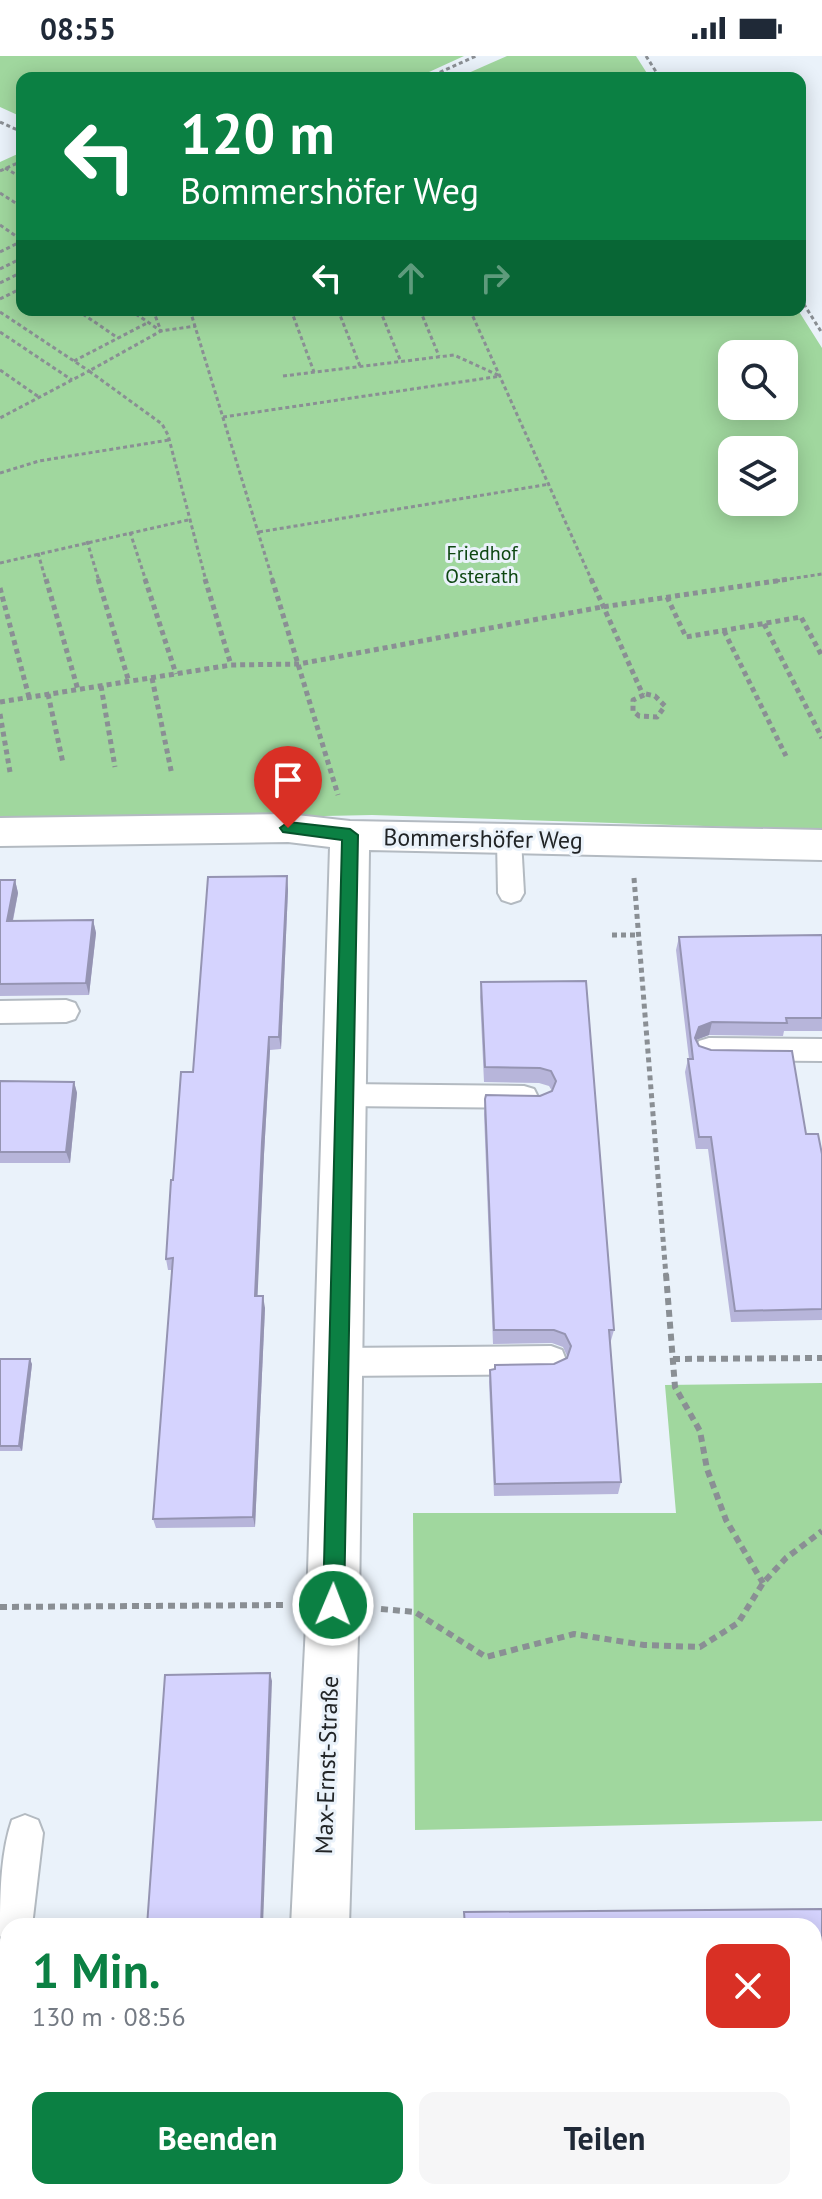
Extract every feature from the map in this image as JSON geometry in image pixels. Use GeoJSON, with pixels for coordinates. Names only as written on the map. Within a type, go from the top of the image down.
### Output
{"type":"FeatureCollection","features":[{"type":"Feature","properties":{"kind":"street","name":"Bommershöfer Weg"},"geometry":{"type":"LineString","coordinates":[[0,832],[288,828],[350,835],[822,845]]}},
{"type":"Feature","properties":{"kind":"street","name":"Max-Ernst-Straße"},"geometry":{"type":"LineString","coordinates":[[320,1918],[333,1605],[350,835]]}},
{"type":"Feature","properties":{"kind":"lane"},"geometry":{"type":"LineString","coordinates":[[509,839],[511,893]]}},
{"type":"Feature","properties":{"kind":"lane"},"geometry":{"type":"LineString","coordinates":[[0,1012],[66,1011]]}},
{"type":"Feature","properties":{"kind":"lane"},"geometry":{"type":"LineString","coordinates":[[709,1049],[822,1050]]}},
{"type":"Feature","properties":{"kind":"lane"},"geometry":{"type":"LineString","coordinates":[[344,1095],[538,1097]]}},
{"type":"Feature","properties":{"kind":"lane"},"geometry":{"type":"LineString","coordinates":[[339,1362],[551,1360]]}},
{"type":"Feature","properties":{"kind":"lane"},"geometry":{"type":"LineString","coordinates":[[15,1918],[25,1833]]}},
{"type":"Feature","properties":{"kind":"path"},"geometry":{"type":"LineString","coordinates":[[440,72],[476,56]]}},
{"type":"Feature","properties":{"kind":"path"},"geometry":{"type":"LineString","coordinates":[[0,171],[16,163]]}},
{"type":"Feature","properties":{"kind":"path"},"geometry":{"type":"LineString","coordinates":[[5,168],[16,174]]}},
{"type":"Feature","properties":{"kind":"path"},"geometry":{"type":"LineString","coordinates":[[806,308],[822,333]]}},
{"type":"Feature","properties":{"kind":"path"},"geometry":{"type":"LineString","coordinates":[[0,312],[162,424],[231,665]]}},
{"type":"Feature","properties":{"kind":"path"},"geometry":{"type":"LineString","coordinates":[[86,316],[118,338]]}},
{"type":"Feature","properties":{"kind":"path"},"geometry":{"type":"LineString","coordinates":[[140,316],[161,331]]}},
{"type":"Feature","properties":{"kind":"path"},"geometry":{"type":"LineString","coordinates":[[155,316],[161,331]]}},
{"type":"Feature","properties":{"kind":"path"},"geometry":{"type":"LineString","coordinates":[[193,316],[350,835]]}},
{"type":"Feature","properties":{"kind":"path"},"geometry":{"type":"LineString","coordinates":[[293,316],[314,372]]}},
{"type":"Feature","properties":{"kind":"path"},"geometry":{"type":"LineString","coordinates":[[340,316],[360,366]]}},
{"type":"Feature","properties":{"kind":"path"},"geometry":{"type":"LineString","coordinates":[[382,316],[401,362]]}},
{"type":"Feature","properties":{"kind":"path"},"geometry":{"type":"LineString","coordinates":[[422,316],[439,356]]}},
{"type":"Feature","properties":{"kind":"path"},"geometry":{"type":"LineString","coordinates":[[473,316],[643,695]]}},
{"type":"Feature","properties":{"kind":"path"},"geometry":{"type":"LineString","coordinates":[[74,361],[149,322]]}},
{"type":"Feature","properties":{"kind":"path"},"geometry":{"type":"LineString","coordinates":[[0,418],[161,331],[196,326]]}},
{"type":"Feature","properties":{"kind":"path"},"geometry":{"type":"LineString","coordinates":[[0,332],[72,380]]}},
{"type":"Feature","properties":{"kind":"path"},"geometry":{"type":"LineString","coordinates":[[283,376],[454,355],[501,376]]}},
{"type":"Feature","properties":{"kind":"path"},"geometry":{"type":"LineString","coordinates":[[0,370],[39,397]]}},
{"type":"Feature","properties":{"kind":"path"},"geometry":{"type":"LineString","coordinates":[[223,417],[501,376]]}},
{"type":"Feature","properties":{"kind":"path"},"geometry":{"type":"LineString","coordinates":[[0,473],[39,461],[169,440]]}},
{"type":"Feature","properties":{"kind":"path"},"geometry":{"type":"LineString","coordinates":[[259,532],[550,484]]}},
{"type":"Feature","properties":{"kind":"path"},"geometry":{"type":"LineString","coordinates":[[0,563],[188,520]]}},
{"type":"Feature","properties":{"kind":"path"},"geometry":{"type":"LineString","coordinates":[[130,532],[176,674]]}},
{"type":"Feature","properties":{"kind":"path"},"geometry":{"type":"LineString","coordinates":[[87,541],[129,682]]}},
{"type":"Feature","properties":{"kind":"path"},"geometry":{"type":"LineString","coordinates":[[38,553],[78,690]]}},
{"type":"Feature","properties":{"kind":"path"},"geometry":{"type":"LineString","coordinates":[[0,702],[231,665],[299,664],[602,607],[822,574]]}},
{"type":"Feature","properties":{"kind":"path"},"geometry":{"type":"LineString","coordinates":[[0,588],[29,697]]}},
{"type":"Feature","properties":{"kind":"path"},"geometry":{"type":"LineString","coordinates":[[667,597],[686,637],[801,617],[822,656]]}},
{"type":"Feature","properties":{"kind":"path"},"geometry":{"type":"LineString","coordinates":[[764,624],[822,738]]}},
{"type":"Feature","properties":{"kind":"path"},"geometry":{"type":"LineString","coordinates":[[724,631],[786,756]]}},
{"type":"Feature","properties":{"kind":"path"},"geometry":{"type":"LineString","coordinates":[[152,678],[172,775]]}},
{"type":"Feature","properties":{"kind":"path"},"geometry":{"type":"LineString","coordinates":[[101,686],[115,767]]}},
{"type":"Feature","properties":{"kind":"path"},"geometry":{"type":"LineString","coordinates":[[48,694],[63,763]]}},
{"type":"Feature","properties":{"kind":"path"},"geometry":{"type":"LineString","coordinates":[[643,695],[662,700],[665,706],[663,712],[648,718],[633,711],[633,700],[643,695]]}},
{"type":"Feature","properties":{"kind":"path"},"geometry":{"type":"LineString","coordinates":[[0,714],[10,772]]}},
{"type":"Feature","properties":{"kind":"path"},"geometry":{"type":"LineString","coordinates":[[631,842],[675,1387],[700,1431],[707,1469],[726,1520],[763,1583]]}},
{"type":"Feature","properties":{"kind":"path"},"geometry":{"type":"LineString","coordinates":[[612,935],[639,935]]}},
{"type":"Feature","properties":{"kind":"path"},"geometry":{"type":"LineString","coordinates":[[673,1359],[822,1358]]}},
{"type":"Feature","properties":{"kind":"path"},"geometry":{"type":"LineString","coordinates":[[0,1607],[333,1605],[415,1612],[486,1657],[574,1634],[644,1645],[700,1647],[738,1623],[763,1583],[786,1558],[822,1531]]}},
{"type":"Feature","properties":{"kind":"green space"},"geometry":{"type":"Polygon","coordinates":[[[0,56],[464,56],[429,72],[16,72],[16,114],[0,107],[0,56]]]}},
{"type":"Feature","properties":{"kind":"green space"},"geometry":{"type":"Polygon","coordinates":[[[507,56],[636,56],[646,72],[471,72],[507,56]]]}},
{"type":"Feature","properties":{"kind":"green space","name":"Friedhof Osterath"},"geometry":{"type":"Polygon","coordinates":[[[16,155],[16,316],[802,316],[822,348],[822,830],[372,815],[0,823],[0,162],[16,155]]]}},
{"type":"Feature","properties":{"kind":"green space"},"geometry":{"type":"Polygon","coordinates":[[[822,1383],[822,1821],[415,1830],[413,1513],[676,1513],[665,1385],[822,1383]]]}},
{"type":"Feature","properties":{"kind":"building"},"geometry":{"type":"Polygon","coordinates":[[[287,876],[279,1037],[269,1037],[262,1142],[255,1296],[263,1296],[253,1517],[153,1519],[173,1258],[166,1259],[171,1180],[181,1072],[193,1072],[208,877],[287,876]]]}},
{"type":"Feature","properties":{"kind":"building"},"geometry":{"type":"Polygon","coordinates":[[[0,880],[15,880],[7,921],[93,920],[86,983],[0,984],[0,880]]]}},
{"type":"Feature","properties":{"kind":"building"},"geometry":{"type":"Polygon","coordinates":[[[822,935],[822,1018],[786,1018],[787,1023],[712,1022],[699,1027],[695,1038],[699,1046],[711,1050],[792,1051],[806,1134],[818,1134],[822,1154],[822,1309],[735,1311],[711,1137],[699,1137],[688,1059],[693,1059],[679,937],[822,935]]]}},
{"type":"Feature","properties":{"kind":"building"},"geometry":{"type":"Polygon","coordinates":[[[586,981],[614,1330],[609,1330],[621,1482],[495,1484],[490,1370],[495,1369],[495,1365],[554,1364],[567,1358],[571,1346],[565,1334],[554,1330],[494,1330],[485,1099],[486,1095],[540,1096],[552,1091],[556,1081],[551,1071],[540,1068],[485,1067],[481,982],[586,981]]]}},
{"type":"Feature","properties":{"kind":"building"},"geometry":{"type":"Polygon","coordinates":[[[0,1081],[74,1082],[66,1152],[0,1152],[0,1081]]]}},
{"type":"Feature","properties":{"kind":"building"},"geometry":{"type":"Polygon","coordinates":[[[0,1359],[30,1359],[19,1446],[0,1446],[0,1359]]]}},
{"type":"Feature","properties":{"kind":"building"},"geometry":{"type":"Polygon","coordinates":[[[270,1673],[261,1918],[148,1918],[165,1675],[270,1673]]]}},
{"type":"Feature","properties":{"kind":"building"},"geometry":{"type":"Polygon","coordinates":[[[822,1909],[822,1918],[464,1918],[464,1912],[822,1909]]]}},
{"type":"Feature","properties":{"kind":"route"},"geometry":{"type":"LineString","coordinates":[[288,828],[350,835],[333,1605]]}}]}
